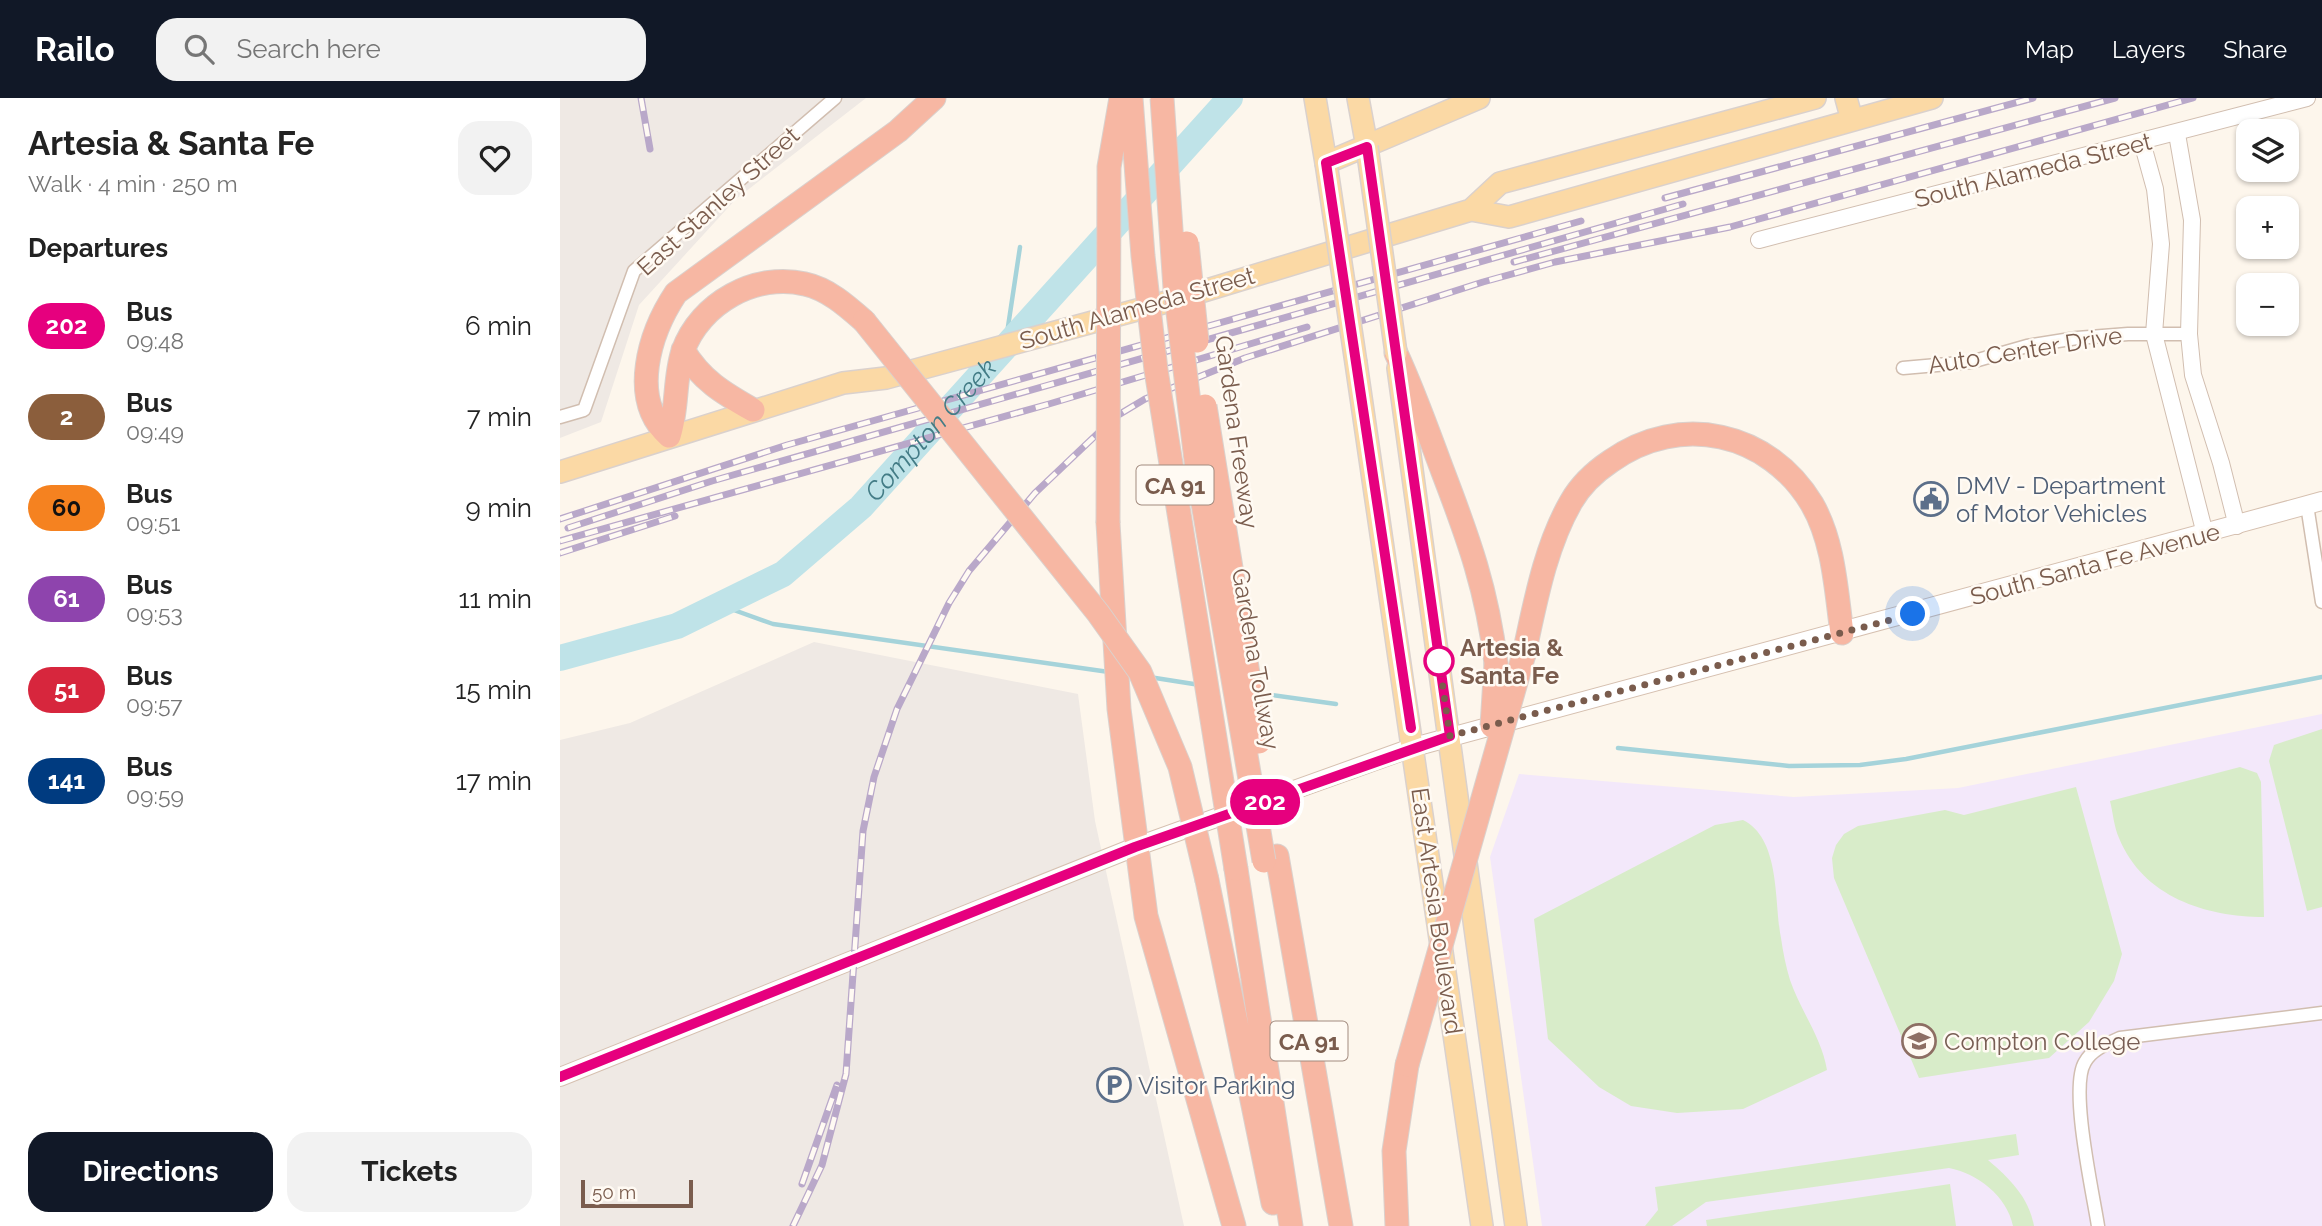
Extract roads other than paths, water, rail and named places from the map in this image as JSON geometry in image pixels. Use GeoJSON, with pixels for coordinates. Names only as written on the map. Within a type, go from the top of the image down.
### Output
{"type":"FeatureCollection","features":[{"type":"Feature","properties":{"kind":"highway"},"geometry":{"type":"LineString","coordinates":[[669,436],[660,427],[649,398],[646,377],[654,332],[676,293],[898,131],[934,98]]}},
{"type":"Feature","properties":{"kind":"highway"},"geometry":{"type":"LineString","coordinates":[[1121,98],[1109,167],[1108,222],[1108,523],[1119,709],[1146,916],[1162,982],[1234,1226]]}},
{"type":"Feature","properties":{"kind":"highway","name":"CA 91"},"geometry":{"type":"LineString","coordinates":[[1131,98],[1143,256],[1156,370],[1291,1226]]}},
{"type":"Feature","properties":{"kind":"highway","name":"Gardena Tollway"},"geometry":{"type":"LineString","coordinates":[[1162,98],[1175,288],[1197,468],[1271,859],[1326,1226]]}},
{"type":"Feature","properties":{"kind":"highway","name":"Gardena Freeway"},"geometry":{"type":"LineString","coordinates":[[1177,98],[1186,236],[1208,424],[1271,859],[1341,1226]]}},
{"type":"Feature","properties":{"kind":"highway"},"geometry":{"type":"LineString","coordinates":[[669,436],[684,350],[698,324],[715,306],[760,283],[806,284],[843,302],[864,321],[1126,648],[1153,699],[1176,755],[1207,880],[1279,1226]]}},
{"type":"Feature","properties":{"kind":"highway"},"geometry":{"type":"LineString","coordinates":[[684,350],[696,372],[711,386],[752,411]]}},
{"type":"Feature","properties":{"kind":"highway"},"geometry":{"type":"LineString","coordinates":[[1396,353],[1411,385],[1485,590],[1496,663],[1495,710],[1486,782]]}},
{"type":"Feature","properties":{"kind":"highway"},"geometry":{"type":"LineString","coordinates":[[1397,1226],[1394,1151],[1406,1065],[1486,782],[1498,752],[1550,555],[1571,502],[1578,492],[1605,465],[1645,441],[1692,433],[1717,435],[1757,450],[1789,473],[1813,507],[1827,542],[1842,633]]}},
{"type":"Feature","properties":{"kind":"main road","name":"East Artesia Boulevard"},"geometry":{"type":"LineString","coordinates":[[1315,98],[1414,747],[1482,1226]]}},
{"type":"Feature","properties":{"kind":"main road","name":"East Artesia Boulevard"},"geometry":{"type":"LineString","coordinates":[[1358,98],[1376,144],[1396,353],[1516,1226]]}},
{"type":"Feature","properties":{"kind":"main road"},"geometry":{"type":"LineString","coordinates":[[1326,163],[1479,98]]}},
{"type":"Feature","properties":{"kind":"main road","name":"South Alameda Street"},"geometry":{"type":"LineString","coordinates":[[560,472],[843,383],[886,378],[1174,300],[1471,210],[1500,183],[1784,103],[1815,98]]}},
{"type":"Feature","properties":{"kind":"main road"},"geometry":{"type":"LineString","coordinates":[[1846,98],[1853,120]]}},
{"type":"Feature","properties":{"kind":"main road","name":"South Alameda Street"},"geometry":{"type":"LineString","coordinates":[[1471,210],[1509,217],[1932,98]]}},
{"type":"Feature","properties":{"kind":"main road","name":"South Santa Fe Avenue"},"geometry":{"type":"LineString","coordinates":[[560,1077],[1135,847],[1414,747],[2315,503]]}},
{"type":"Feature","properties":{"kind":"street","name":"East Stanley Street"},"geometry":{"type":"LineString","coordinates":[[560,417],[584,410],[634,271],[835,98]]}},
{"type":"Feature","properties":{"kind":"street","name":"South Alameda Street"},"geometry":{"type":"LineString","coordinates":[[1759,240],[2177,134],[2307,98]]}},
{"type":"Feature","properties":{"kind":"street"},"geometry":{"type":"LineString","coordinates":[[2177,134],[2192,220],[2189,334],[2193,375],[2221,463],[2237,526]]}},
{"type":"Feature","properties":{"kind":"street"},"geometry":{"type":"LineString","coordinates":[[2142,142],[2155,189],[2161,244],[2154,334],[2205,534]]}},
{"type":"Feature","properties":{"kind":"street","name":"Auto Center Drive"},"geometry":{"type":"LineString","coordinates":[[1903,368],[1971,362],[2027,346],[2077,338],[2189,334]]}},
{"type":"Feature","properties":{"kind":"street"},"geometry":{"type":"LineString","coordinates":[[2315,503],[2322,602]]}},
{"type":"Feature","properties":{"kind":"street"},"geometry":{"type":"LineString","coordinates":[[2098,1226],[2077,1085],[2084,1062],[2098,1048],[2120,1038],[2322,1013]]}},
{"type":"Feature","properties":{"kind":"waterway","name":"Compton Creek"},"geometry":{"type":"LineString","coordinates":[[560,658],[677,626],[783,574],[861,507],[1230,98]]}},
{"type":"Feature","properties":{"kind":"waterway"},"geometry":{"type":"LineString","coordinates":[[1006,340],[1020,247]]}},
{"type":"Feature","properties":{"kind":"waterway"},"geometry":{"type":"LineString","coordinates":[[720,605],[773,624],[1109,672]]}},
{"type":"Feature","properties":{"kind":"waterway"},"geometry":{"type":"LineString","coordinates":[[1149,677],[1200,685]]}},
{"type":"Feature","properties":{"kind":"waterway"},"geometry":{"type":"LineString","coordinates":[[1618,748],[1789,766],[1860,765],[1906,759],[2322,677]]}},
{"type":"Feature","properties":{"kind":"waterway"},"geometry":{"type":"LineString","coordinates":[[1257,693],[1336,704]]}},
{"type":"Feature","properties":{"kind":"railway"},"geometry":{"type":"LineString","coordinates":[[641,98],[650,149]]}},
{"type":"Feature","properties":{"kind":"railway"},"geometry":{"type":"LineString","coordinates":[[1665,198],[2033,98]]}},
{"type":"Feature","properties":{"kind":"railway"},"geometry":{"type":"LineString","coordinates":[[1514,262],[2115,98]]}},
{"type":"Feature","properties":{"kind":"railway"},"geometry":{"type":"LineString","coordinates":[[793,1226],[822,1165],[846,1074],[863,831],[874,777],[897,709],[949,603],[969,571],[1035,493],[1115,417],[1145,399],[1245,358],[1483,282],[1555,262],[1730,227],[2193,98]]}},
{"type":"Feature","properties":{"kind":"railway"},"geometry":{"type":"LineString","coordinates":[[568,528],[712,481],[1683,204]]}},
{"type":"Feature","properties":{"kind":"railway"},"geometry":{"type":"LineString","coordinates":[[560,519],[787,445],[1581,221]]}},
{"type":"Feature","properties":{"kind":"railway"},"geometry":{"type":"LineString","coordinates":[[560,541],[1049,404],[1307,327]]}},
{"type":"Feature","properties":{"kind":"railway"},"geometry":{"type":"LineString","coordinates":[[560,553],[675,516]]}},
{"type":"Feature","properties":{"kind":"railway"},"geometry":{"type":"LineString","coordinates":[[802,1184],[837,1085]]}},
{"type":"Feature","properties":{"kind":"place","name":"DMV - Department of Motor Vehicles"},"geometry":{"type":"Point","coordinates":[1931,499]}},
{"type":"Feature","properties":{"kind":"place","name":"Artesia & Santa Fe"},"geometry":{"type":"Point","coordinates":[1439,661]}},
{"type":"Feature","properties":{"kind":"place","name":"Compton College"},"geometry":{"type":"Point","coordinates":[1919,1041]}},
{"type":"Feature","properties":{"kind":"place","name":"Visitor Parking"},"geometry":{"type":"Point","coordinates":[1114,1085]}}]}
